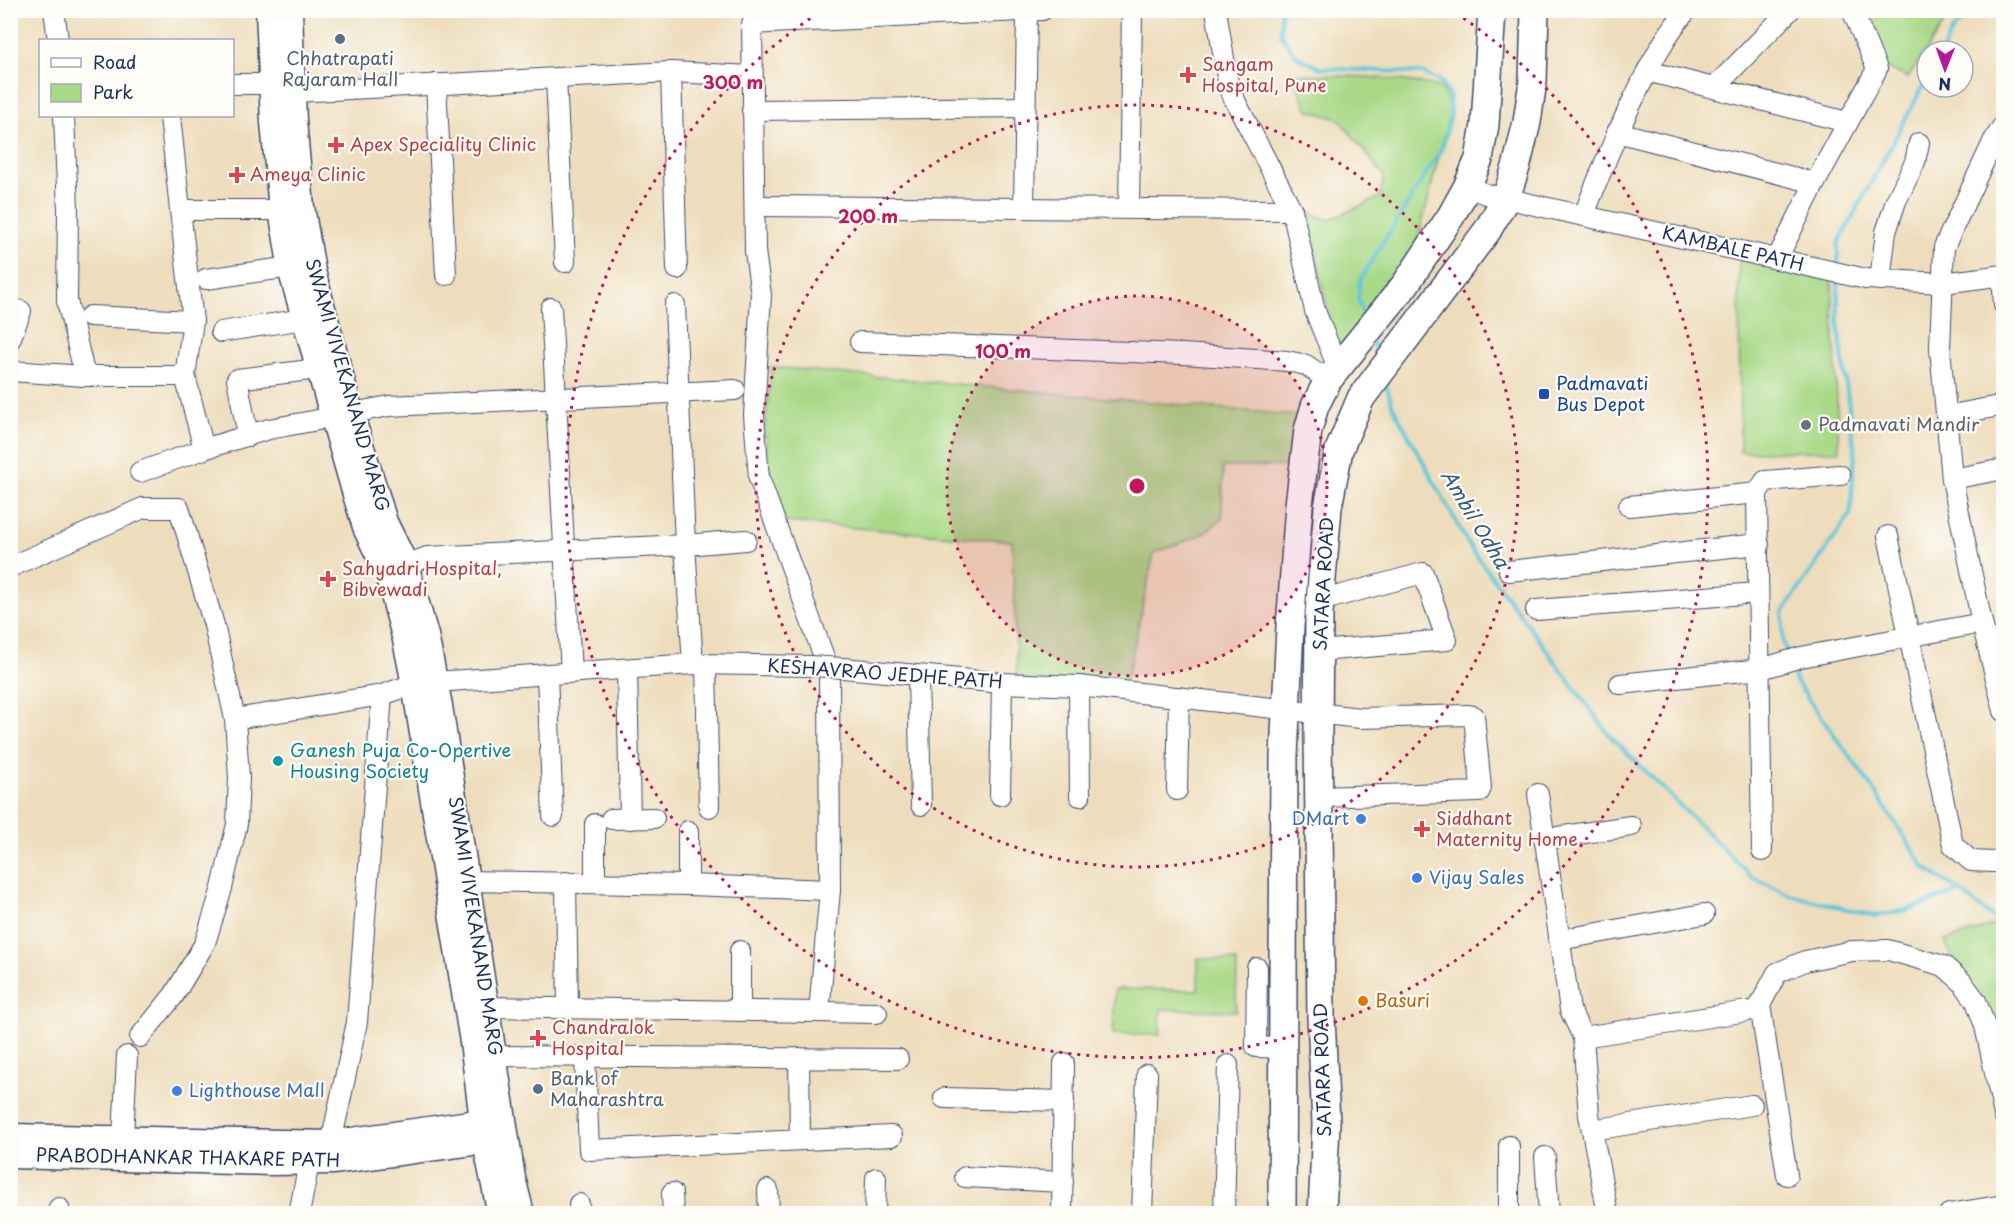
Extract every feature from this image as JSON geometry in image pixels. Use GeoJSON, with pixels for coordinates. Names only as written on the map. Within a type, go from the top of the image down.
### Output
{"type":"FeatureCollection","features":[{"type":"Feature","properties":{"kind":"highway","name":"SATARA ROAD"},"geometry":{"type":"LineString","coordinates":[[1282,1214],[1283,857],[1286,709],[1303,459],[1308,430],[1315,406],[1338,368],[1385,312],[1432,246],[1467,187],[1479,159],[1485,125],[1492,10]]}},
{"type":"Feature","properties":{"kind":"highway","name":"SATARA ROAD"},"geometry":{"type":"LineString","coordinates":[[1322,1214],[1326,1124],[1321,1017],[1318,712],[1320,601],[1328,507],[1339,450],[1361,398],[1487,231],[1506,198],[1527,122],[1533,81],[1534,10]]}},
{"type":"Feature","properties":{"kind":"main road","name":"SWAMI VIVEKANAND MARG"},"geometry":{"type":"LineString","coordinates":[[268,10],[282,88],[294,121],[302,207],[334,417],[406,565],[426,635],[425,683],[459,954],[495,1130],[513,1178],[522,1214]]}},
{"type":"Feature","properties":{"kind":"main road","name":"SWAMI VIVEKANAND MARG"},"geometry":{"type":"LineString","coordinates":[[290,10],[282,88],[273,122],[282,210],[291,267],[318,369],[366,530],[387,573],[405,640],[425,683],[468,880],[496,1056],[495,1130],[500,1214]]}},
{"type":"Feature","properties":{"kind":"main road","name":"PRABODHANKAR THAKARE PATH"},"geometry":{"type":"LineString","coordinates":[[10,1136],[331,1143],[495,1130]]}},
{"type":"Feature","properties":{"kind":"main road","name":"PRABODHANKAR THAKARE PATH"},"geometry":{"type":"LineString","coordinates":[[10,1156],[332,1162],[495,1130]]}},
{"type":"Feature","properties":{"kind":"street"},"geometry":{"type":"LineString","coordinates":[[54,10],[58,39]]}},
{"type":"Feature","properties":{"kind":"street"},"geometry":{"type":"LineString","coordinates":[[819,1012],[830,890],[829,671],[759,478],[754,415],[761,295],[755,250],[752,24],[1042,10]]}},
{"type":"Feature","properties":{"kind":"street"},"geometry":{"type":"LineString","coordinates":[[1129,207],[1132,10]]}},
{"type":"Feature","properties":{"kind":"street"},"geometry":{"type":"LineString","coordinates":[[860,342],[1183,354],[1287,361],[1338,368],[1315,311],[1292,210],[1229,88],[1216,10]]}},
{"type":"Feature","properties":{"kind":"street"},"geometry":{"type":"LineString","coordinates":[[1584,215],[1617,132],[1647,70],[1673,26],[1687,10]]}},
{"type":"Feature","properties":{"kind":"street"},"geometry":{"type":"LineString","coordinates":[[1715,87],[1790,10]]}},
{"type":"Feature","properties":{"kind":"street"},"geometry":{"type":"LineString","coordinates":[[1777,259],[1847,122],[1877,69],[1852,10]]}},
{"type":"Feature","properties":{"kind":"street"},"geometry":{"type":"LineString","coordinates":[[1024,207],[1027,11]]}},
{"type":"Feature","properties":{"kind":"street"},"geometry":{"type":"LineString","coordinates":[[1647,70],[1847,122]]}},
{"type":"Feature","properties":{"kind":"street"},"geometry":{"type":"LineString","coordinates":[[234,84],[282,88],[436,84],[671,72],[752,76]]}},
{"type":"Feature","properties":{"kind":"street"},"geometry":{"type":"LineString","coordinates":[[671,72],[677,268]]}},
{"type":"Feature","properties":{"kind":"street"},"geometry":{"type":"LineString","coordinates":[[556,78],[565,262]]}},
{"type":"Feature","properties":{"kind":"street"},"geometry":{"type":"LineString","coordinates":[[436,84],[446,275]]}},
{"type":"Feature","properties":{"kind":"street"},"geometry":{"type":"LineString","coordinates":[[752,110],[1025,107]]}},
{"type":"Feature","properties":{"kind":"street"},"geometry":{"type":"LineString","coordinates":[[64,117],[68,209],[67,301],[85,376]]}},
{"type":"Feature","properties":{"kind":"street"},"geometry":{"type":"LineString","coordinates":[[170,117],[193,321],[184,376],[204,449]]}},
{"type":"Feature","properties":{"kind":"street"},"geometry":{"type":"LineString","coordinates":[[2002,701],[1982,623],[1952,479],[1940,348],[1944,248],[1994,140],[2004,124]]}},
{"type":"Feature","properties":{"kind":"street"},"geometry":{"type":"LineString","coordinates":[[1617,132],[1815,183]]}},
{"type":"Feature","properties":{"kind":"street"},"geometry":{"type":"LineString","coordinates":[[1880,280],[1886,232],[1896,201],[1915,162],[1919,143]]}},
{"type":"Feature","properties":{"kind":"street","name":"KAMBALE PATH"},"geometry":{"type":"LineString","coordinates":[[1467,187],[1486,194],[1866,279],[1943,283],[2003,275]]}},
{"type":"Feature","properties":{"kind":"street"},"geometry":{"type":"LineString","coordinates":[[755,206],[1292,210]]}},
{"type":"Feature","properties":{"kind":"street"},"geometry":{"type":"LineString","coordinates":[[180,210],[282,210]]}},
{"type":"Feature","properties":{"kind":"street"},"geometry":{"type":"LineString","coordinates":[[207,279],[291,267]]}},
{"type":"Feature","properties":{"kind":"street"},"geometry":{"type":"LineString","coordinates":[[2003,275],[2004,305]]}},
{"type":"Feature","properties":{"kind":"street"},"geometry":{"type":"LineString","coordinates":[[675,304],[685,545],[699,664],[709,807]]}},
{"type":"Feature","properties":{"kind":"street"},"geometry":{"type":"LineString","coordinates":[[10,308],[21,311],[10,340]]}},
{"type":"Feature","properties":{"kind":"street"},"geometry":{"type":"LineString","coordinates":[[551,308],[571,673]]}},
{"type":"Feature","properties":{"kind":"street"},"geometry":{"type":"LineString","coordinates":[[90,316],[193,321]]}},
{"type":"Feature","properties":{"kind":"street"},"geometry":{"type":"LineString","coordinates":[[221,332],[304,319]]}},
{"type":"Feature","properties":{"kind":"street"},"geometry":{"type":"LineString","coordinates":[[248,436],[237,380],[318,369]]}},
{"type":"Feature","properties":{"kind":"street"},"geometry":{"type":"LineString","coordinates":[[10,371],[85,376],[184,376]]}},
{"type":"Feature","properties":{"kind":"street"},"geometry":{"type":"LineString","coordinates":[[140,472],[269,429],[389,406],[735,390]]}},
{"type":"Feature","properties":{"kind":"street"},"geometry":{"type":"LineString","coordinates":[[1947,416],[2004,405]]}},
{"type":"Feature","properties":{"kind":"street"},"geometry":{"type":"LineString","coordinates":[[1952,479],[2004,469]]}},
{"type":"Feature","properties":{"kind":"street"},"geometry":{"type":"LineString","coordinates":[[1762,851],[1761,669],[1757,593],[1759,544],[1756,493],[1765,480],[1840,475]]}},
{"type":"Feature","properties":{"kind":"street"},"geometry":{"type":"LineString","coordinates":[[1629,506],[1756,493]]}},
{"type":"Feature","properties":{"kind":"street"},"geometry":{"type":"LineString","coordinates":[[10,567],[143,508],[179,508],[214,625],[235,719],[239,777],[237,824],[222,888],[205,943],[174,995],[140,1037]]}},
{"type":"Feature","properties":{"kind":"street"},"geometry":{"type":"LineString","coordinates":[[1888,536],[1953,845],[1971,861],[1993,862],[2004,859]]}},
{"type":"Feature","properties":{"kind":"street"},"geometry":{"type":"LineString","coordinates":[[406,565],[427,557],[746,540]]}},
{"type":"Feature","properties":{"kind":"street"},"geometry":{"type":"LineString","coordinates":[[1509,572],[1759,544]]}},
{"type":"Feature","properties":{"kind":"street"},"geometry":{"type":"LineString","coordinates":[[1320,601],[1423,573],[1447,639],[1320,651]]}},
{"type":"Feature","properties":{"kind":"street"},"geometry":{"type":"LineString","coordinates":[[1536,610],[1757,593]]}},
{"type":"Feature","properties":{"kind":"street"},"geometry":{"type":"LineString","coordinates":[[1620,684],[1761,669],[1792,660],[1982,623]]}},
{"type":"Feature","properties":{"kind":"street","name":"KESHAVRAO JEDHE PATH"},"geometry":{"type":"LineString","coordinates":[[235,719],[382,695],[425,683],[699,664],[810,666],[1002,683],[1079,686],[1360,718],[1472,715],[1475,719],[1481,788],[1479,792],[1318,797]]}},
{"type":"Feature","properties":{"kind":"street"},"geometry":{"type":"LineString","coordinates":[[595,883],[612,821],[627,669]]}},
{"type":"Feature","properties":{"kind":"street"},"geometry":{"type":"LineString","coordinates":[[547,674],[553,816]]}},
{"type":"Feature","properties":{"kind":"street"},"geometry":{"type":"LineString","coordinates":[[918,676],[921,805]]}},
{"type":"Feature","properties":{"kind":"street"},"geometry":{"type":"LineString","coordinates":[[1000,795],[1002,683]]}},
{"type":"Feature","properties":{"kind":"street"},"geometry":{"type":"LineString","coordinates":[[1079,686],[1080,796]]}},
{"type":"Feature","properties":{"kind":"street"},"geometry":{"type":"LineString","coordinates":[[331,1143],[357,1022],[382,695]]}},
{"type":"Feature","properties":{"kind":"street"},"geometry":{"type":"LineString","coordinates":[[1177,790],[1179,697]]}},
{"type":"Feature","properties":{"kind":"street"},"geometry":{"type":"LineString","coordinates":[[1538,794],[1570,1010],[1583,1037],[1589,1115],[1608,1214]]}},
{"type":"Feature","properties":{"kind":"street"},"geometry":{"type":"LineString","coordinates":[[612,821],[654,818]]}},
{"type":"Feature","properties":{"kind":"street"},"geometry":{"type":"LineString","coordinates":[[1544,839],[1631,826]]}},
{"type":"Feature","properties":{"kind":"street"},"geometry":{"type":"LineString","coordinates":[[688,831],[688,885]]}},
{"type":"Feature","properties":{"kind":"street"},"geometry":{"type":"LineString","coordinates":[[468,880],[830,890]]}},
{"type":"Feature","properties":{"kind":"street"},"geometry":{"type":"LineString","coordinates":[[566,882],[568,1008]]}},
{"type":"Feature","properties":{"kind":"street"},"geometry":{"type":"LineString","coordinates":[[1559,940],[1704,914]]}},
{"type":"Feature","properties":{"kind":"street"},"geometry":{"type":"LineString","coordinates":[[1787,1175],[1761,1005],[1777,973],[1806,961],[1852,951],[1887,950],[1944,966],[1962,982],[1976,1001],[1986,1026],[2004,1115]]}},
{"type":"Feature","properties":{"kind":"street"},"geometry":{"type":"LineString","coordinates":[[740,951],[740,1011]]}},
{"type":"Feature","properties":{"kind":"street"},"geometry":{"type":"LineString","coordinates":[[1257,968],[1256,1047],[1284,1048]]}},
{"type":"Feature","properties":{"kind":"street"},"geometry":{"type":"LineString","coordinates":[[488,1007],[877,1013]]}},
{"type":"Feature","properties":{"kind":"street"},"geometry":{"type":"LineString","coordinates":[[1583,1037],[1747,1011]]}},
{"type":"Feature","properties":{"kind":"street"},"geometry":{"type":"LineString","coordinates":[[123,1139],[127,1056]]}},
{"type":"Feature","properties":{"kind":"street"},"geometry":{"type":"LineString","coordinates":[[496,1056],[898,1059]]}},
{"type":"Feature","properties":{"kind":"street"},"geometry":{"type":"LineString","coordinates":[[585,1057],[589,1150],[892,1136]]}},
{"type":"Feature","properties":{"kind":"street"},"geometry":{"type":"LineString","coordinates":[[799,1058],[800,1140]]}},
{"type":"Feature","properties":{"kind":"street"},"geometry":{"type":"LineString","coordinates":[[1062,1214],[1064,1063]]}},
{"type":"Feature","properties":{"kind":"street"},"geometry":{"type":"LineString","coordinates":[[1224,1214],[1228,1065]]}},
{"type":"Feature","properties":{"kind":"street"},"geometry":{"type":"LineString","coordinates":[[1142,1214],[1147,1074]]}},
{"type":"Feature","properties":{"kind":"street"},"geometry":{"type":"LineString","coordinates":[[944,1098],[1064,1101]]}},
{"type":"Feature","properties":{"kind":"street"},"geometry":{"type":"LineString","coordinates":[[1592,1130],[1752,1105]]}},
{"type":"Feature","properties":{"kind":"street"},"geometry":{"type":"LineString","coordinates":[[1509,1146],[1509,1214]]}},
{"type":"Feature","properties":{"kind":"street"},"geometry":{"type":"LineString","coordinates":[[1545,1157],[1550,1214]]}},
{"type":"Feature","properties":{"kind":"street"},"geometry":{"type":"LineString","coordinates":[[299,1214],[309,1162]]}},
{"type":"Feature","properties":{"kind":"street"},"geometry":{"type":"LineString","coordinates":[[965,1177],[1063,1182]]}},
{"type":"Feature","properties":{"kind":"street"},"geometry":{"type":"LineString","coordinates":[[875,1214],[876,1178]]}},
{"type":"Feature","properties":{"kind":"street"},"geometry":{"type":"LineString","coordinates":[[768,1190],[770,1214]]}},
{"type":"Feature","properties":{"kind":"street"},"geometry":{"type":"LineString","coordinates":[[672,1192],[673,1214]]}},
{"type":"Feature","properties":{"kind":"street"},"geometry":{"type":"LineString","coordinates":[[1949,1214],[2004,1205]]}},
{"type":"Feature","properties":{"kind":"green space"},"geometry":{"type":"Polygon","coordinates":[[[1865,11],[1952,11],[1934,39],[1915,39],[1915,67],[1908,78],[1889,69],[1865,11]]]}},
{"type":"Feature","properties":{"kind":"green space"},"geometry":{"type":"Polygon","coordinates":[[[1292,74],[1348,76],[1423,83],[1441,87],[1451,109],[1414,255],[1342,348],[1334,340],[1307,212],[1329,220],[1380,197],[1384,176],[1340,120],[1308,110],[1292,74]]]}},
{"type":"Feature","properties":{"kind":"green space"},"geometry":{"type":"Polygon","coordinates":[[[1739,260],[1832,280],[1839,451],[1740,452],[1739,260]]]}},
{"type":"Feature","properties":{"kind":"green space"},"geometry":{"type":"Polygon","coordinates":[[[772,367],[1300,416],[1297,466],[1223,467],[1222,519],[1199,536],[1154,553],[1126,683],[1017,679],[1012,541],[774,521],[765,426],[772,367]]]}},
{"type":"Feature","properties":{"kind":"green space"},"geometry":{"type":"Polygon","coordinates":[[[2003,922],[2003,1074],[1945,941],[2003,922]]]}},
{"type":"Feature","properties":{"kind":"green space"},"geometry":{"type":"Polygon","coordinates":[[[1198,958],[1237,961],[1236,1011],[1161,1009],[1160,1035],[1113,1034],[1115,989],[1198,990],[1198,958]]]}},
{"type":"Feature","properties":{"kind":"waterway","name":"Ambil Odha"},"geometry":{"type":"LineString","coordinates":[[1281,10],[1281,35],[1296,56],[1320,68],[1422,73],[1442,82],[1450,98],[1450,119],[1442,148],[1360,280],[1358,298],[1364,317]]}},
{"type":"Feature","properties":{"kind":"waterway"},"geometry":{"type":"LineString","coordinates":[[1948,39],[1953,30],[1971,10]]}},
{"type":"Feature","properties":{"kind":"waterway"},"geometry":{"type":"LineString","coordinates":[[1838,265],[1838,244],[1916,99]]}},
{"type":"Feature","properties":{"kind":"waterway"},"geometry":{"type":"LineString","coordinates":[[1788,656],[1783,642],[1783,612],[1850,515],[1855,454],[1838,321],[1838,279]]}},
{"type":"Feature","properties":{"kind":"waterway","name":"Ambil Odha"},"geometry":{"type":"LineString","coordinates":[[1372,341],[1378,360]]}},
{"type":"Feature","properties":{"kind":"waterway","name":"Ambil Odha"},"geometry":{"type":"LineString","coordinates":[[1386,384],[1393,407],[1470,547],[1610,736],[1752,877],[1790,895],[1876,916],[1907,910],[1960,891]]}},
{"type":"Feature","properties":{"kind":"waterway"},"geometry":{"type":"LineString","coordinates":[[1791,666],[1796,682],[1869,783],[1925,868],[1960,891],[2004,927]]}},
{"type":"Feature","properties":{"kind":"place","name":"Chhatrapati Rajaram Hall"},"geometry":{"type":"Point","coordinates":[340,39]}},
{"type":"Feature","properties":{"kind":"place","name":"Sangam Hospital, Pune"},"geometry":{"type":"Point","coordinates":[1188,75]}},
{"type":"Feature","properties":{"kind":"place","name":"Apex Speciality Clinic"},"geometry":{"type":"Point","coordinates":[336,145]}},
{"type":"Feature","properties":{"kind":"place","name":"Ameya Clinic"},"geometry":{"type":"Point","coordinates":[237,175]}},
{"type":"Feature","properties":{"kind":"place","name":"Padmavati Bus Depot"},"geometry":{"type":"Point","coordinates":[1544,394]}},
{"type":"Feature","properties":{"kind":"place","name":"Padmavati Mandir"},"geometry":{"type":"Point","coordinates":[1806,425]}},
{"type":"Feature","properties":{"kind":"place","name":"Sahyadri Hospital, Bibvewadi"},"geometry":{"type":"Point","coordinates":[328,579]}},
{"type":"Feature","properties":{"kind":"place","name":"Ganesh Puja Co-Opertive Housing Society"},"geometry":{"type":"Point","coordinates":[278,761]}},
{"type":"Feature","properties":{"kind":"place","name":"DMart"},"geometry":{"type":"Point","coordinates":[1361,819]}},
{"type":"Feature","properties":{"kind":"place","name":"Siddhant Maternity Home"},"geometry":{"type":"Point","coordinates":[1422,829]}},
{"type":"Feature","properties":{"kind":"place","name":"Vijay Sales"},"geometry":{"type":"Point","coordinates":[1417,878]}},
{"type":"Feature","properties":{"kind":"place","name":"Basuri"},"geometry":{"type":"Point","coordinates":[1363,1001]}},
{"type":"Feature","properties":{"kind":"place","name":"Chandralok Hospital"},"geometry":{"type":"Point","coordinates":[538,1038]}},
{"type":"Feature","properties":{"kind":"place","name":"Bank of Maharashtra"},"geometry":{"type":"Point","coordinates":[538,1089]}},
{"type":"Feature","properties":{"kind":"place","name":"Lighthouse Mall"},"geometry":{"type":"Point","coordinates":[177,1091]}}]}
